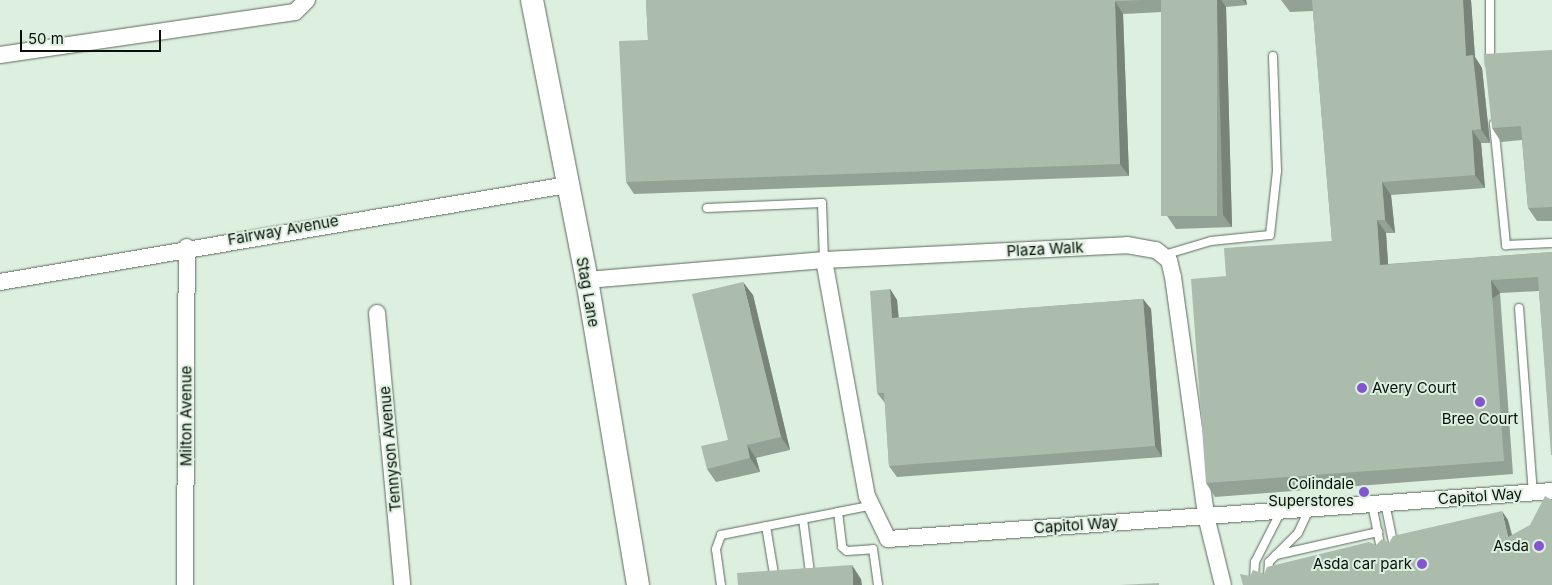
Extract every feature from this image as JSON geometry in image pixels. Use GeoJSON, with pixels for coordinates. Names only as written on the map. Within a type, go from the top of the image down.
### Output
{"type":"FeatureCollection","features":[{"type":"Feature","properties":{"kind":"street"},"geometry":{"type":"LineString","coordinates":[[0,55],[295,12],[307,0]]}},
{"type":"Feature","properties":{"kind":"street","name":"Stag Lane"},"geometry":{"type":"LineString","coordinates":[[532,0],[587,280],[638,585]]}},
{"type":"Feature","properties":{"kind":"street","name":"Fairway Avenue"},"geometry":{"type":"LineString","coordinates":[[0,282],[187,247],[567,185]]}},
{"type":"Feature","properties":{"kind":"street","name":"Plaza Walk"},"geometry":{"type":"LineString","coordinates":[[587,280],[824,260],[1127,244],[1148,246],[1164,255]]}},
{"type":"Feature","properties":{"kind":"street","name":"Milton Avenue"},"geometry":{"type":"LineString","coordinates":[[185,585],[187,247]]}},
{"type":"Feature","properties":{"kind":"street"},"geometry":{"type":"LineString","coordinates":[[1164,255],[1173,277],[1206,516],[1223,585]]}},
{"type":"Feature","properties":{"kind":"street","name":"Capitol Way"},"geometry":{"type":"LineString","coordinates":[[824,260],[869,506],[888,539],[1552,491]]}},
{"type":"Feature","properties":{"kind":"street","name":"Tennyson Avenue"},"geometry":{"type":"LineString","coordinates":[[377,313],[402,585]]}},
{"type":"Feature","properties":{"kind":"lane"},"geometry":{"type":"LineString","coordinates":[[1488,69],[1492,56],[1490,0]]}},
{"type":"Feature","properties":{"kind":"lane"},"geometry":{"type":"LineString","coordinates":[[1492,56],[1500,55]]}},
{"type":"Feature","properties":{"kind":"lane"},"geometry":{"type":"LineString","coordinates":[[1164,255],[1211,241],[1270,235],[1278,171],[1273,56]]}},
{"type":"Feature","properties":{"kind":"lane"},"geometry":{"type":"LineString","coordinates":[[1493,116],[1506,245],[1552,242]]}},
{"type":"Feature","properties":{"kind":"lane"},"geometry":{"type":"LineString","coordinates":[[707,208],[822,204],[824,260]]}},
{"type":"Feature","properties":{"kind":"lane"},"geometry":{"type":"LineString","coordinates":[[1519,308],[1533,493]]}},
{"type":"Feature","properties":{"kind":"lane"},"geometry":{"type":"LineString","coordinates":[[1379,504],[1378,532],[1381,550]]}},
{"type":"Feature","properties":{"kind":"lane"},"geometry":{"type":"LineString","coordinates":[[1379,504],[1394,547]]}},
{"type":"Feature","properties":{"kind":"lane"},"geometry":{"type":"LineString","coordinates":[[721,585],[716,548],[721,535],[869,506]]}},
{"type":"Feature","properties":{"kind":"lane"},"geometry":{"type":"LineString","coordinates":[[1268,578],[1269,562],[1298,533],[1309,508]]}},
{"type":"Feature","properties":{"kind":"lane"},"geometry":{"type":"LineString","coordinates":[[1254,580],[1255,562],[1282,510]]}},
{"type":"Feature","properties":{"kind":"lane"},"geometry":{"type":"LineString","coordinates":[[838,512],[842,547],[847,551],[872,549],[878,585]]}},
{"type":"Feature","properties":{"kind":"lane"},"geometry":{"type":"LineString","coordinates":[[803,519],[810,573]]}},
{"type":"Feature","properties":{"kind":"lane"},"geometry":{"type":"LineString","coordinates":[[766,526],[774,574]]}},
{"type":"Feature","properties":{"kind":"lane"},"geometry":{"type":"LineString","coordinates":[[1276,556],[1378,532]]}},
{"type":"Feature","properties":{"kind":"building"},"geometry":{"type":"Polygon","coordinates":[[[646,0],[1142,0],[1115,1],[1120,164],[626,182],[619,41],[648,40],[646,0]]]}},
{"type":"Feature","properties":{"kind":"building"},"geometry":{"type":"Polygon","coordinates":[[[1161,0],[1217,0],[1217,216],[1161,216],[1161,0]]]}},
{"type":"Feature","properties":{"kind":"building"},"geometry":{"type":"Polygon","coordinates":[[[1312,0],[1463,0],[1466,56],[1473,55],[1481,129],[1472,130],[1475,175],[1382,182],[1385,220],[1377,220],[1380,265],[1552,252],[1552,455],[1538,277],[1491,280],[1504,461],[1206,483],[1191,279],[1226,276],[1224,248],[1332,241],[1312,0]]]}},
{"type":"Feature","properties":{"kind":"building"},"geometry":{"type":"Polygon","coordinates":[[[1552,50],[1552,207],[1528,208],[1521,126],[1492,128],[1484,54],[1552,50]]]}},
{"type":"Feature","properties":{"kind":"building"},"geometry":{"type":"Polygon","coordinates":[[[743,282],[781,437],[747,445],[750,458],[707,469],[701,446],[728,440],[692,294],[743,282]]]}},
{"type":"Feature","properties":{"kind":"building"},"geometry":{"type":"Polygon","coordinates":[[[890,289],[892,318],[1143,299],[1155,446],[889,466],[884,393],[877,393],[870,291],[890,289]]]}},
{"type":"Feature","properties":{"kind":"building","name":"Asda car park"},"geometry":{"type":"Polygon","coordinates":[[[1545,496],[1552,500],[1552,585],[1243,585],[1240,574],[1250,576],[1253,570],[1264,574],[1267,567],[1369,542],[1376,545],[1382,539],[1389,543],[1393,536],[1502,511],[1508,537],[1530,525],[1545,496]]]}},
{"type":"Feature","properties":{"kind":"building"},"geometry":{"type":"Polygon","coordinates":[[[852,565],[853,585],[738,585],[737,573],[852,565]]]}},
{"type":"Feature","properties":{"kind":"building"},"geometry":{"type":"Polygon","coordinates":[[[1159,583],[1159,585],[1120,585],[1159,583]]]}},
{"type":"Feature","properties":{"kind":"place","name":"Avery Court"},"geometry":{"type":"Point","coordinates":[1362,388]}},
{"type":"Feature","properties":{"kind":"place","name":"Bree Court"},"geometry":{"type":"Point","coordinates":[1480,402]}},
{"type":"Feature","properties":{"kind":"place","name":"Colindale Superstores"},"geometry":{"type":"Point","coordinates":[1364,492]}},
{"type":"Feature","properties":{"kind":"place","name":"Asda"},"geometry":{"type":"Point","coordinates":[1539,546]}},
{"type":"Feature","properties":{"kind":"place","name":"Asda car park"},"geometry":{"type":"Point","coordinates":[1422,564]}}]}
